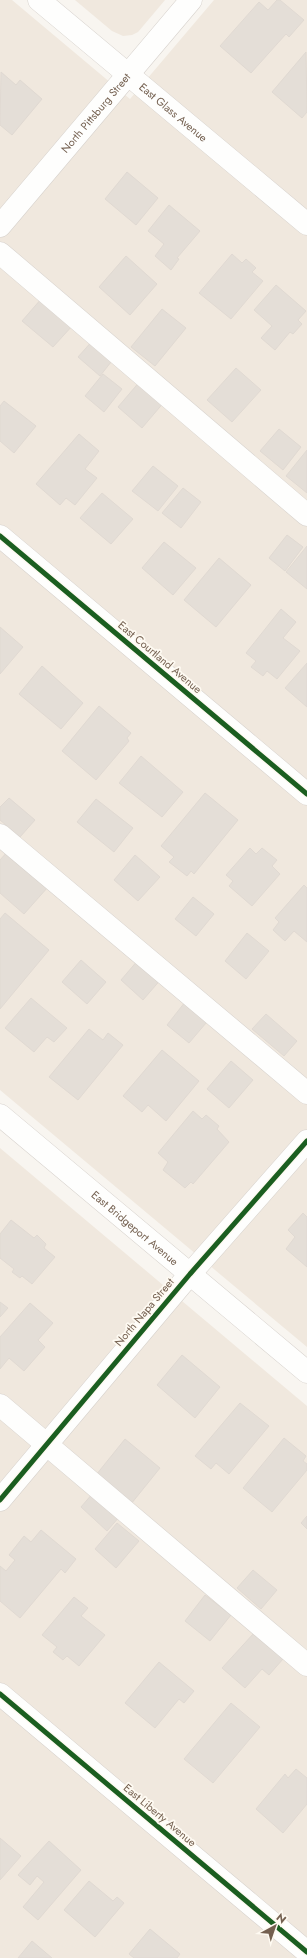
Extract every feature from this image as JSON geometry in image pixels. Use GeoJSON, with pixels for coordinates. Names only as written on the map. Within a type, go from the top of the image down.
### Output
{"type":"FeatureCollection","features":[{"type":"Feature","properties":{"kind":"street","name":"East Glass Avenue"},"geometry":{"type":"LineString","coordinates":[[39,0],[307,224]]}},
{"type":"Feature","properties":{"kind":"street","name":"North Pittsburg Street"},"geometry":{"type":"LineString","coordinates":[[0,226],[191,0]]}},
{"type":"Feature","properties":{"kind":"street"},"geometry":{"type":"LineString","coordinates":[[0,253],[307,515]]}},
{"type":"Feature","properties":{"kind":"street","name":"East Courtland Avenue"},"geometry":{"type":"LineString","coordinates":[[0,536],[307,794]]}},
{"type":"Feature","properties":{"kind":"street"},"geometry":{"type":"LineString","coordinates":[[0,835],[307,1093]]}},
{"type":"Feature","properties":{"kind":"street","name":"East Bridgeport Avenue"},"geometry":{"type":"LineString","coordinates":[[0,1114],[307,1372]]}},
{"type":"Feature","properties":{"kind":"street","name":"North Napa Street"},"geometry":{"type":"LineString","coordinates":[[0,1500],[190,1274],[307,1141]]}},
{"type":"Feature","properties":{"kind":"street"},"geometry":{"type":"LineString","coordinates":[[0,1405],[307,1665]]}},
{"type":"Feature","properties":{"kind":"street","name":"East Liberty Avenue"},"geometry":{"type":"LineString","coordinates":[[0,1694],[307,1952]]}},
{"type":"Feature","properties":{"kind":"shaded area"},"geometry":{"type":"Polygon","coordinates":[[[0,0],[12,0],[130,99],[214,0],[307,0],[307,1347],[0,1090],[0,0]]]}},
{"type":"Feature","properties":{"kind":"shaded area"},"geometry":{"type":"Polygon","coordinates":[[[75,0],[165,0],[138,32],[132,35],[123,36],[112,31],[75,0]]]}},
{"type":"Feature","properties":{"kind":"shaded area"},"geometry":{"type":"Polygon","coordinates":[[[0,1148],[307,1406],[307,1958],[0,1958],[0,1148]]]}},
{"type":"Feature","properties":{"kind":"building"},"geometry":{"type":"Polygon","coordinates":[[[277,0],[280,0],[304,20],[289,37],[286,34],[251,73],[220,46],[259,2],[268,10],[277,0]]]}},
{"type":"Feature","properties":{"kind":"building"},"geometry":{"type":"Polygon","coordinates":[[[306,52],[307,112],[302,118],[272,92],[306,52]]]}},
{"type":"Feature","properties":{"kind":"building"},"geometry":{"type":"Polygon","coordinates":[[[1,72],[16,85],[20,80],[42,99],[12,135],[0,125],[1,72]]]}},
{"type":"Feature","properties":{"kind":"building"},"geometry":{"type":"Polygon","coordinates":[[[127,172],[158,198],[136,225],[105,199],[127,172]]]}},
{"type":"Feature","properties":{"kind":"building"},"geometry":{"type":"Polygon","coordinates":[[[169,205],[200,231],[177,258],[179,259],[171,270],[155,256],[164,244],[148,231],[169,205]]]}},
{"type":"Feature","properties":{"kind":"building"},"geometry":{"type":"Polygon","coordinates":[[[232,254],[242,263],[246,259],[256,268],[252,272],[263,281],[231,319],[199,293],[232,254]]]}},
{"type":"Feature","properties":{"kind":"building"},"geometry":{"type":"Polygon","coordinates":[[[126,256],[157,284],[130,315],[99,287],[126,256]]]}},
{"type":"Feature","properties":{"kind":"building"},"geometry":{"type":"Polygon","coordinates":[[[276,285],[306,311],[298,320],[302,324],[293,334],[290,332],[275,350],[261,338],[272,326],[254,310],[276,285]]]}},
{"type":"Feature","properties":{"kind":"building"},"geometry":{"type":"Polygon","coordinates":[[[42,298],[73,325],[53,347],[22,321],[42,298]]]}},
{"type":"Feature","properties":{"kind":"building"},"geometry":{"type":"Polygon","coordinates":[[[162,309],[186,328],[155,366],[131,347],[162,309]]]}},
{"type":"Feature","properties":{"kind":"building"},"geometry":{"type":"Polygon","coordinates":[[[94,339],[115,357],[100,376],[78,357],[94,339]]]}},
{"type":"Feature","properties":{"kind":"building"},"geometry":{"type":"Polygon","coordinates":[[[236,368],[261,390],[232,422],[207,400],[236,368]]]}},
{"type":"Feature","properties":{"kind":"building"},"geometry":{"type":"Polygon","coordinates":[[[103,374],[122,389],[104,412],[85,396],[103,374]]]}},
{"type":"Feature","properties":{"kind":"building"},"geometry":{"type":"Polygon","coordinates":[[[141,380],[165,401],[142,428],[118,407],[141,380]]]}},
{"type":"Feature","properties":{"kind":"building"},"geometry":{"type":"Polygon","coordinates":[[[4,401],[36,426],[14,453],[0,441],[0,406],[4,401]]]}},
{"type":"Feature","properties":{"kind":"building"},"geometry":{"type":"Polygon","coordinates":[[[279,429],[301,447],[283,470],[260,451],[279,429]]]}},
{"type":"Feature","properties":{"kind":"building"},"geometry":{"type":"Polygon","coordinates":[[[79,434],[99,451],[85,469],[97,478],[75,505],[66,498],[60,505],[36,484],[79,434]]]}},
{"type":"Feature","properties":{"kind":"building"},"geometry":{"type":"Polygon","coordinates":[[[307,450],[307,493],[286,476],[307,450]]]}},
{"type":"Feature","properties":{"kind":"building"},"geometry":{"type":"Polygon","coordinates":[[[153,466],[178,486],[158,511],[132,491],[153,466]]]}},
{"type":"Feature","properties":{"kind":"building"},"geometry":{"type":"Polygon","coordinates":[[[183,488],[201,502],[181,528],[162,513],[183,488]]]}},
{"type":"Feature","properties":{"kind":"building"},"geometry":{"type":"Polygon","coordinates":[[[102,493],[133,519],[111,544],[80,518],[102,493]]]}},
{"type":"Feature","properties":{"kind":"building"},"geometry":{"type":"Polygon","coordinates":[[[287,535],[303,547],[285,571],[269,558],[287,535]]]}},
{"type":"Feature","properties":{"kind":"building"},"geometry":{"type":"Polygon","coordinates":[[[164,542],[196,568],[173,595],[142,568],[164,542]]]}},
{"type":"Feature","properties":{"kind":"building"},"geometry":{"type":"Polygon","coordinates":[[[307,546],[307,589],[286,572],[307,546]]]}},
{"type":"Feature","properties":{"kind":"building"},"geometry":{"type":"Polygon","coordinates":[[[219,558],[251,585],[216,627],[184,600],[219,558]]]}},
{"type":"Feature","properties":{"kind":"building"},"geometry":{"type":"Polygon","coordinates":[[[281,609],[296,622],[283,638],[300,651],[277,679],[267,671],[263,676],[251,667],[256,661],[246,653],[281,609]]]}},
{"type":"Feature","properties":{"kind":"building"},"geometry":{"type":"Polygon","coordinates":[[[0,627],[23,647],[0,674],[0,627]]]}},
{"type":"Feature","properties":{"kind":"building"},"geometry":{"type":"Polygon","coordinates":[[[307,663],[307,707],[285,688],[307,663]]]}},
{"type":"Feature","properties":{"kind":"building"},"geometry":{"type":"Polygon","coordinates":[[[42,666],[83,703],[61,729],[19,694],[42,666]]]}},
{"type":"Feature","properties":{"kind":"building"},"geometry":{"type":"Polygon","coordinates":[[[99,706],[131,733],[127,738],[129,741],[96,780],[62,751],[99,706]]]}},
{"type":"Feature","properties":{"kind":"building"},"geometry":{"type":"Polygon","coordinates":[[[141,756],[183,792],[162,817],[119,783],[141,756]]]}},
{"type":"Feature","properties":{"kind":"building"},"geometry":{"type":"Polygon","coordinates":[[[205,793],[238,820],[194,874],[191,871],[187,876],[169,862],[174,857],[161,846],[205,793]]]}},
{"type":"Feature","properties":{"kind":"building"},"geometry":{"type":"Polygon","coordinates":[[[9,798],[35,820],[20,837],[0,820],[0,807],[9,798]]]}},
{"type":"Feature","properties":{"kind":"building"},"geometry":{"type":"Polygon","coordinates":[[[96,799],[133,828],[114,852],[77,822],[96,799]]]}},
{"type":"Feature","properties":{"kind":"building"},"geometry":{"type":"Polygon","coordinates":[[[250,848],[256,854],[262,848],[277,860],[272,866],[280,874],[252,906],[229,886],[233,881],[226,875],[250,848]]]}},
{"type":"Feature","properties":{"kind":"building"},"geometry":{"type":"Polygon","coordinates":[[[7,852],[48,887],[24,914],[0,893],[0,860],[7,852]]]}},
{"type":"Feature","properties":{"kind":"building"},"geometry":{"type":"Polygon","coordinates":[[[135,855],[160,877],[138,901],[114,880],[135,855]]]}},
{"type":"Feature","properties":{"kind":"building"},"geometry":{"type":"Polygon","coordinates":[[[304,885],[307,888],[307,942],[294,931],[285,941],[273,930],[279,922],[275,918],[304,885]]]}},
{"type":"Feature","properties":{"kind":"building"},"geometry":{"type":"Polygon","coordinates":[[[193,897],[214,914],[196,936],[175,919],[193,897]]]}},
{"type":"Feature","properties":{"kind":"building"},"geometry":{"type":"Polygon","coordinates":[[[5,913],[49,950],[0,1009],[0,919],[5,913]]]}},
{"type":"Feature","properties":{"kind":"building"},"geometry":{"type":"Polygon","coordinates":[[[247,933],[269,951],[246,979],[225,961],[247,933]]]}},
{"type":"Feature","properties":{"kind":"building"},"geometry":{"type":"Polygon","coordinates":[[[139,959],[162,978],[143,1000],[121,980],[139,959]]]}},
{"type":"Feature","properties":{"kind":"building"},"geometry":{"type":"Polygon","coordinates":[[[81,960],[106,982],[87,1004],[62,982],[81,960]]]}},
{"type":"Feature","properties":{"kind":"building"},"geometry":{"type":"Polygon","coordinates":[[[189,997],[212,1016],[189,1043],[167,1025],[189,997]]]}},
{"type":"Feature","properties":{"kind":"building"},"geometry":{"type":"Polygon","coordinates":[[[31,998],[67,1028],[54,1042],[47,1037],[34,1052],[5,1028],[31,998]]]}},
{"type":"Feature","properties":{"kind":"building"},"geometry":{"type":"Polygon","coordinates":[[[266,1014],[297,1041],[284,1056],[252,1029],[266,1014]]]}},
{"type":"Feature","properties":{"kind":"building"},"geometry":{"type":"Polygon","coordinates":[[[89,1029],[103,1040],[108,1033],[123,1045],[78,1100],[49,1077],[89,1029]]]}},
{"type":"Feature","properties":{"kind":"building"},"geometry":{"type":"Polygon","coordinates":[[[162,1050],[199,1081],[166,1121],[148,1105],[142,1112],[123,1096],[162,1050]]]}},
{"type":"Feature","properties":{"kind":"building"},"geometry":{"type":"Polygon","coordinates":[[[231,1061],[253,1080],[229,1108],[207,1089],[231,1061]]]}},
{"type":"Feature","properties":{"kind":"building"},"geometry":{"type":"Polygon","coordinates":[[[193,1111],[202,1119],[206,1115],[219,1126],[217,1129],[229,1142],[193,1184],[191,1182],[185,1188],[163,1170],[168,1162],[158,1153],[193,1111]]]}},
{"type":"Feature","properties":{"kind":"building"},"geometry":{"type":"Polygon","coordinates":[[[303,1213],[307,1217],[307,1267],[286,1249],[295,1237],[288,1230],[303,1213]]]}},
{"type":"Feature","properties":{"kind":"building"},"geometry":{"type":"Polygon","coordinates":[[[11,1220],[34,1238],[37,1235],[46,1244],[44,1248],[55,1257],[32,1284],[22,1276],[20,1278],[12,1272],[14,1269],[0,1258],[0,1234],[11,1220]]]}},
{"type":"Feature","properties":{"kind":"building"},"geometry":{"type":"Polygon","coordinates":[[[0,1302],[8,1308],[0,1317],[0,1302]]]}},
{"type":"Feature","properties":{"kind":"building"},"geometry":{"type":"Polygon","coordinates":[[[30,1303],[53,1323],[38,1340],[45,1347],[24,1371],[9,1358],[0,1369],[0,1337],[30,1303]]]}},
{"type":"Feature","properties":{"kind":"building"},"geometry":{"type":"Polygon","coordinates":[[[182,1355],[220,1387],[195,1418],[157,1385],[182,1355]]]}},
{"type":"Feature","properties":{"kind":"building"},"geometry":{"type":"Polygon","coordinates":[[[240,1403],[269,1426],[229,1474],[216,1463],[211,1469],[195,1456],[240,1403]]]}},
{"type":"Feature","properties":{"kind":"building"},"geometry":{"type":"Polygon","coordinates":[[[284,1438],[306,1456],[303,1461],[307,1464],[307,1470],[272,1512],[243,1488],[284,1438]]]}},
{"type":"Feature","properties":{"kind":"building"},"geometry":{"type":"Polygon","coordinates":[[[125,1439],[160,1468],[131,1504],[96,1475],[125,1439]]]}},
{"type":"Feature","properties":{"kind":"building"},"geometry":{"type":"Polygon","coordinates":[[[93,1493],[120,1516],[107,1531],[81,1507],[93,1493]]]}},
{"type":"Feature","properties":{"kind":"building"},"geometry":{"type":"Polygon","coordinates":[[[307,1516],[307,1529],[301,1523],[307,1516]]]}},
{"type":"Feature","properties":{"kind":"building"},"geometry":{"type":"Polygon","coordinates":[[[117,1523],[139,1541],[116,1568],[95,1549],[117,1523]]]}},
{"type":"Feature","properties":{"kind":"building"},"geometry":{"type":"Polygon","coordinates":[[[41,1530],[76,1559],[65,1573],[61,1569],[20,1618],[0,1601],[0,1566],[6,1571],[15,1560],[9,1555],[24,1536],[31,1542],[41,1530]]]}},
{"type":"Feature","properties":{"kind":"building"},"geometry":{"type":"Polygon","coordinates":[[[253,1570],[277,1590],[261,1609],[237,1588],[253,1570]]]}},
{"type":"Feature","properties":{"kind":"building"},"geometry":{"type":"Polygon","coordinates":[[[205,1595],[231,1615],[210,1641],[185,1621],[205,1595]]]}},
{"type":"Feature","properties":{"kind":"building"},"geometry":{"type":"Polygon","coordinates":[[[74,1597],[88,1608],[81,1616],[105,1635],[79,1666],[67,1656],[63,1660],[53,1652],[57,1647],[42,1635],[74,1597]]]}},
{"type":"Feature","properties":{"kind":"building"},"geometry":{"type":"Polygon","coordinates":[[[254,1633],[283,1659],[269,1675],[262,1669],[245,1688],[222,1668],[254,1633]]]}},
{"type":"Feature","properties":{"kind":"building"},"geometry":{"type":"Polygon","coordinates":[[[159,1662],[194,1691],[184,1703],[179,1699],[155,1728],[125,1703],[159,1662]]]}},
{"type":"Feature","properties":{"kind":"building"},"geometry":{"type":"Polygon","coordinates":[[[231,1703],[260,1727],[213,1783],[184,1759],[231,1703]]]}},
{"type":"Feature","properties":{"kind":"building"},"geometry":{"type":"Polygon","coordinates":[[[296,1769],[307,1778],[307,1804],[283,1833],[256,1809],[285,1774],[288,1778],[296,1769]]]}},
{"type":"Feature","properties":{"kind":"building"},"geometry":{"type":"Polygon","coordinates":[[[0,1838],[21,1856],[0,1880],[0,1838]]]}},
{"type":"Feature","properties":{"kind":"building"},"geometry":{"type":"Polygon","coordinates":[[[49,1841],[81,1870],[38,1920],[23,1907],[44,1882],[37,1876],[30,1885],[18,1875],[49,1841]]]}},
{"type":"Feature","properties":{"kind":"building"},"geometry":{"type":"Polygon","coordinates":[[[89,1881],[113,1901],[117,1897],[124,1903],[95,1937],[64,1910],[89,1881]]]}},
{"type":"Feature","properties":{"kind":"building"},"geometry":{"type":"Polygon","coordinates":[[[150,1929],[180,1954],[177,1958],[134,1958],[129,1954],[150,1929]]]}},
{"type":"Feature","properties":{"kind":"building"},"geometry":{"type":"Polygon","coordinates":[[[32,1941],[52,1958],[18,1958],[32,1941]]]}},
{"type":"Feature","properties":{"kind":"cycle path"},"geometry":{"type":"LineString","coordinates":[[0,536],[307,794]]}},
{"type":"Feature","properties":{"kind":"cycle path"},"geometry":{"type":"LineString","coordinates":[[0,1500],[190,1274],[307,1141]]}},
{"type":"Feature","properties":{"kind":"cycle path"},"geometry":{"type":"LineString","coordinates":[[0,1694],[307,1952]]}}]}
